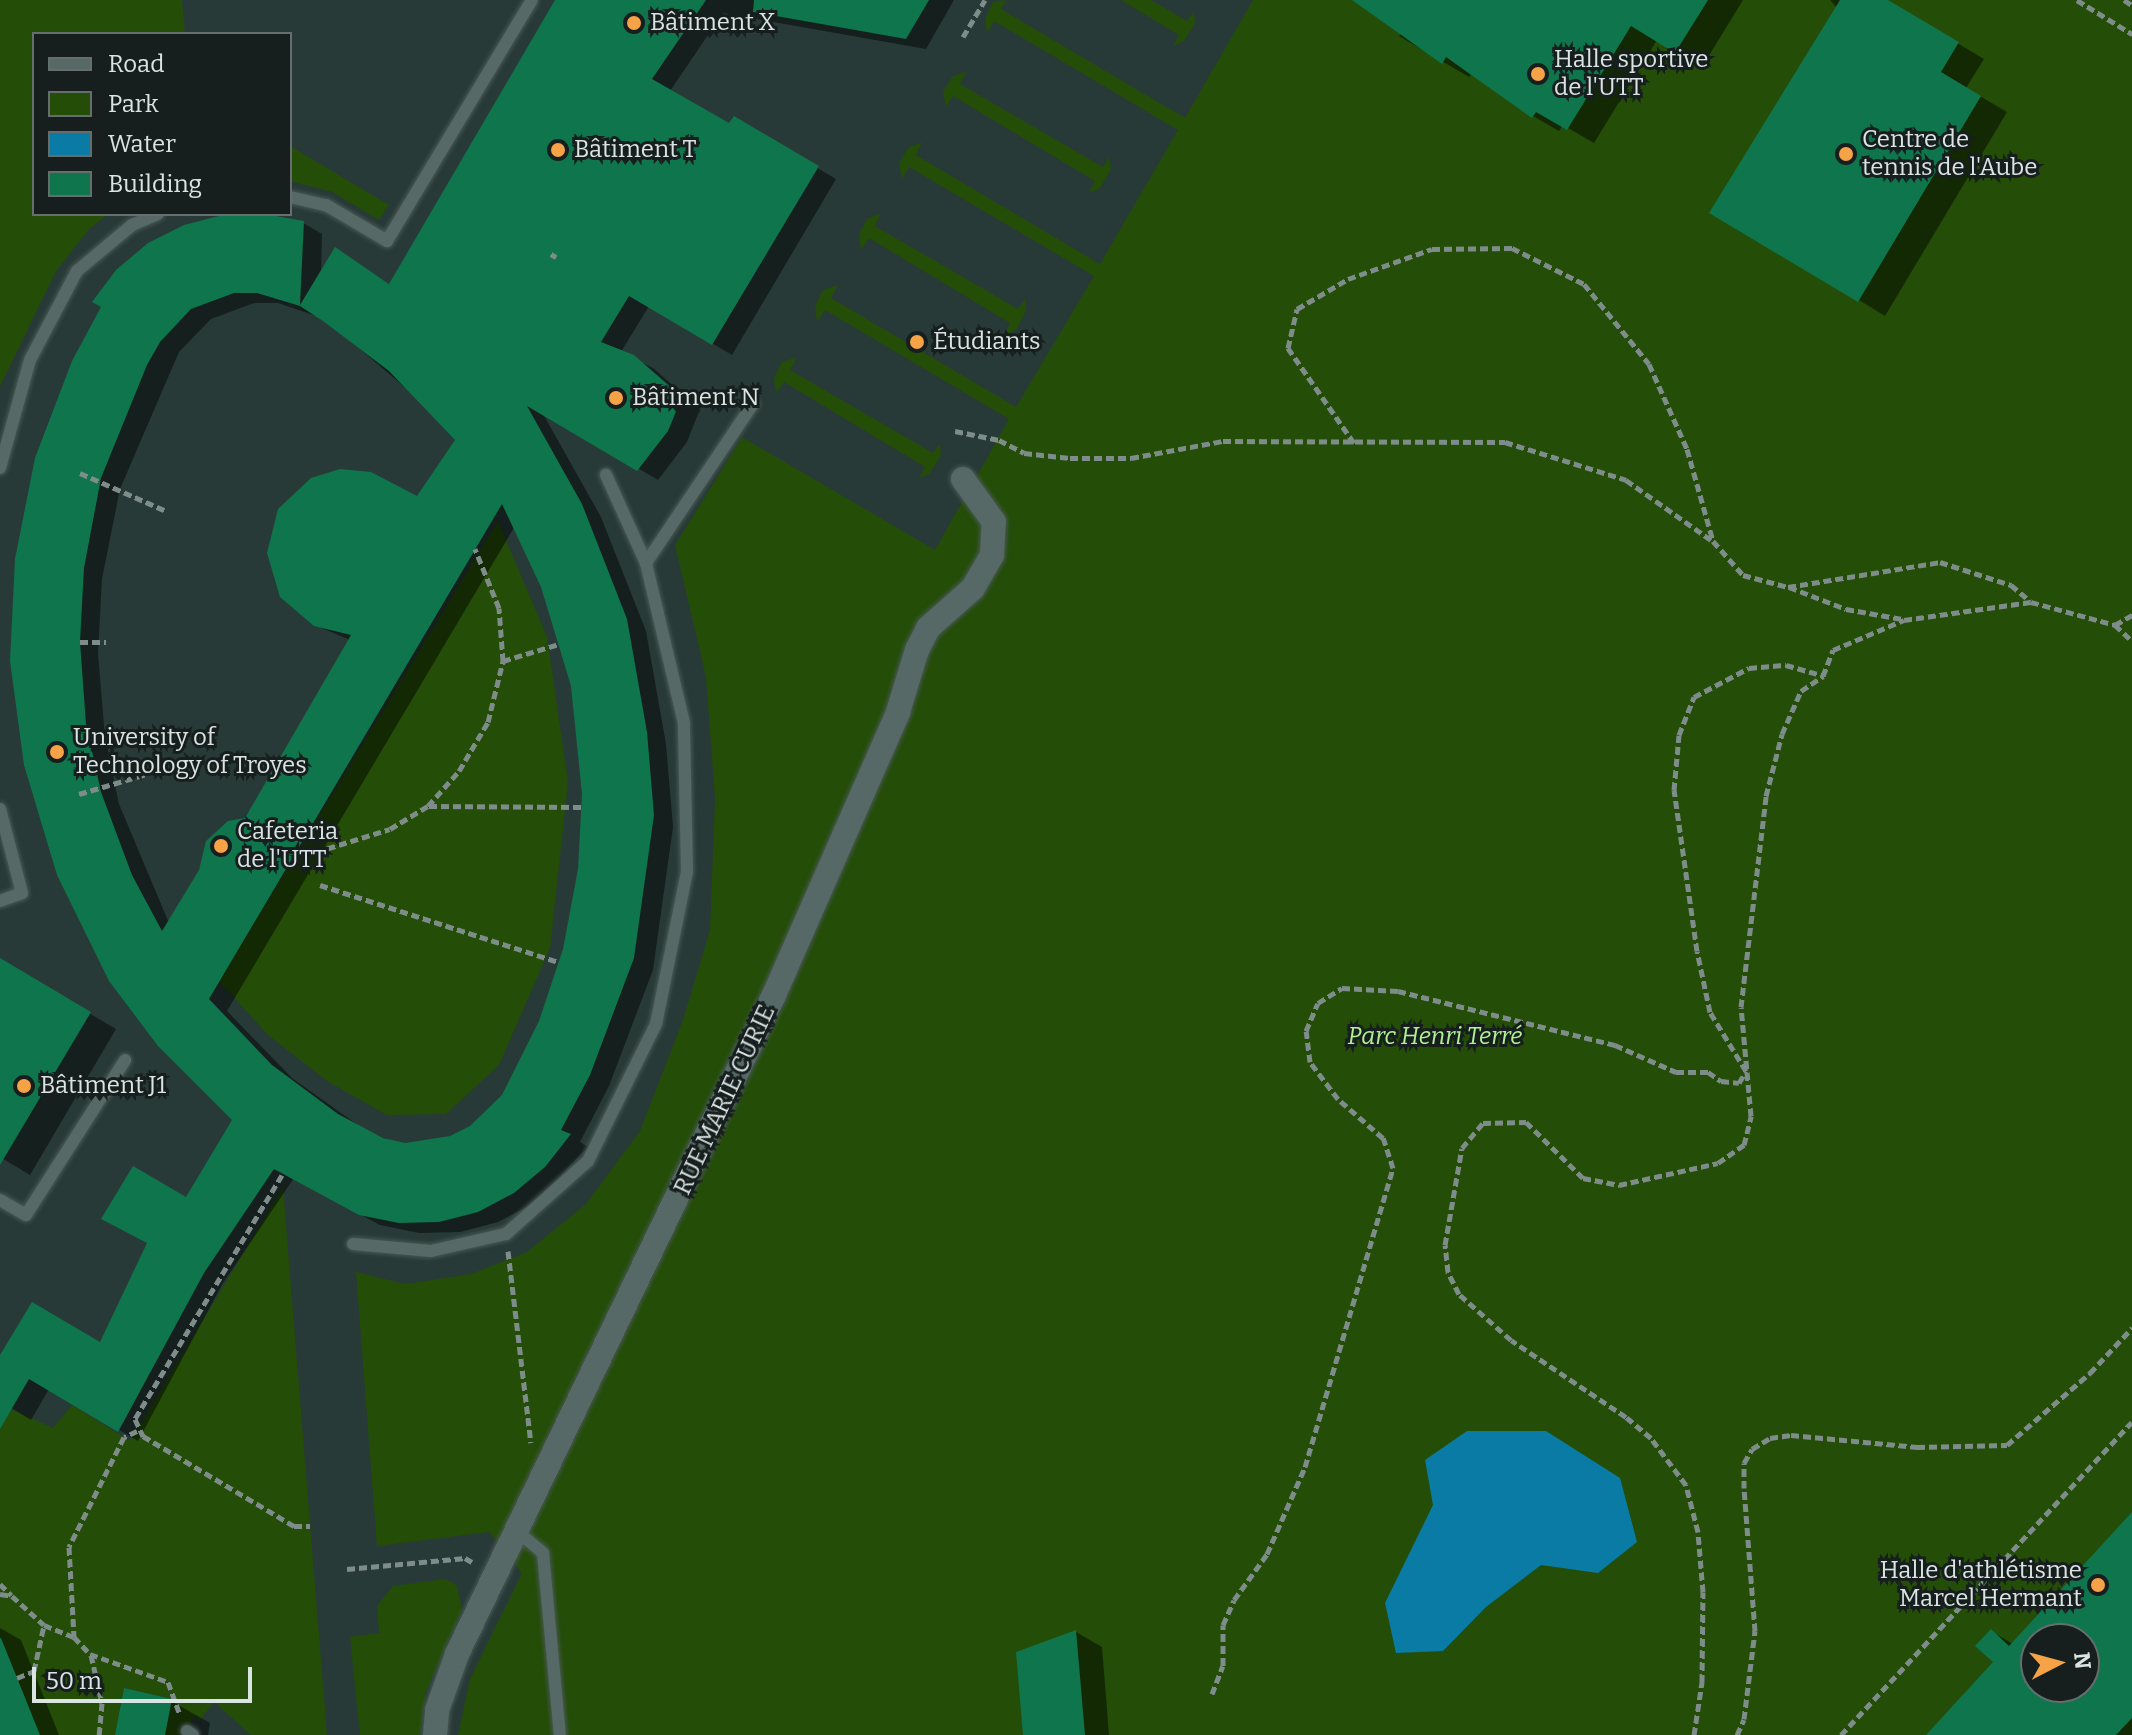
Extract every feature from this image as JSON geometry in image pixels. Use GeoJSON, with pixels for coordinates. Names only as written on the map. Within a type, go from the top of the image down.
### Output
{"type":"FeatureCollection","features":[{"type":"Feature","properties":{"kind":"street","name":"RUE MARIE CURIE"},"geometry":{"type":"LineString","coordinates":[[435,1735],[444,1683],[829,874],[898,712],[917,650],[928,628],[973,588],[992,555],[994,522],[963,479]]}},
{"type":"Feature","properties":{"kind":"lane"},"geometry":{"type":"LineString","coordinates":[[292,197],[326,205],[387,241],[532,0]]}},
{"type":"Feature","properties":{"kind":"lane"},"geometry":{"type":"LineString","coordinates":[[0,468],[30,360],[77,271],[132,225],[153,216]]}},
{"type":"Feature","properties":{"kind":"lane"},"geometry":{"type":"LineString","coordinates":[[646,563],[753,404]]}},
{"type":"Feature","properties":{"kind":"lane"},"geometry":{"type":"LineString","coordinates":[[353,1244],[431,1251],[506,1234],[588,1161],[659,1009],[687,872],[684,723],[646,563],[606,475]]}},
{"type":"Feature","properties":{"kind":"lane"},"geometry":{"type":"LineString","coordinates":[[0,809],[22,893],[0,901]]}},
{"type":"Feature","properties":{"kind":"lane"},"geometry":{"type":"LineString","coordinates":[[0,1200],[26,1215],[125,1060]]}},
{"type":"Feature","properties":{"kind":"lane"},"geometry":{"type":"LineString","coordinates":[[518,1532],[543,1553],[560,1735]]}},
{"type":"Feature","properties":{"kind":"path"},"geometry":{"type":"LineString","coordinates":[[963,37],[985,0]]}},
{"type":"Feature","properties":{"kind":"path"},"geometry":{"type":"LineString","coordinates":[[2077,0],[2132,34]]}},
{"type":"Feature","properties":{"kind":"path"},"geometry":{"type":"LineString","coordinates":[[2124,0],[2132,5]]}},
{"type":"Feature","properties":{"kind":"path"},"geometry":{"type":"LineString","coordinates":[[1354,443],[1288,348],[1297,309],[1348,279],[1432,249],[1512,248],[1584,284],[1649,364],[1687,449],[1713,541]]}},
{"type":"Feature","properties":{"kind":"path"},"geometry":{"type":"LineString","coordinates":[[955,431],[999,440],[1024,453],[1070,458],[1131,458],[1223,441],[1505,442],[1572,459],[1626,480],[1713,541],[1743,575],[1788,587],[1846,609],[1904,620]]}},
{"type":"Feature","properties":{"kind":"path"},"geometry":{"type":"LineString","coordinates":[[80,473],[164,510]]}},
{"type":"Feature","properties":{"kind":"path"},"geometry":{"type":"LineString","coordinates":[[316,852],[390,829],[428,806],[459,771],[488,722],[503,661],[499,608],[475,549]]}},
{"type":"Feature","properties":{"kind":"path"},"geometry":{"type":"LineString","coordinates":[[1788,587],[1940,562],[2011,585],[2031,602]]}},
{"type":"Feature","properties":{"kind":"path"},"geometry":{"type":"LineString","coordinates":[[1694,1735],[1702,1682],[1703,1592],[1698,1532],[1686,1485],[1651,1438],[1626,1417],[1471,1307],[1448,1272],[1447,1212],[1462,1148],[1483,1123],[1496,1120],[1526,1122],[1539,1129],[1583,1178],[1603,1185],[1718,1163],[1744,1145],[1749,1131],[1741,1007],[1766,796],[1782,734],[1801,691],[1823,676],[1833,650],[1904,620],[2031,602],[2115,625],[2132,641]]}},
{"type":"Feature","properties":{"kind":"path"},"geometry":{"type":"LineString","coordinates":[[2115,625],[2132,615]]}},
{"type":"Feature","properties":{"kind":"path"},"geometry":{"type":"LineString","coordinates":[[80,642],[106,642]]}},
{"type":"Feature","properties":{"kind":"path"},"geometry":{"type":"LineString","coordinates":[[503,661],[559,644]]}},
{"type":"Feature","properties":{"kind":"path"},"geometry":{"type":"LineString","coordinates":[[1746,1071],[1710,1012],[1697,951],[1674,790],[1679,735],[1694,697],[1749,668],[1786,665],[1823,676]]}},
{"type":"Feature","properties":{"kind":"path"},"geometry":{"type":"LineString","coordinates":[[79,794],[147,774]]}},
{"type":"Feature","properties":{"kind":"path"},"geometry":{"type":"LineString","coordinates":[[428,806],[581,807]]}},
{"type":"Feature","properties":{"kind":"path"},"geometry":{"type":"LineString","coordinates":[[320,885],[558,962]]}},
{"type":"Feature","properties":{"kind":"path"},"geometry":{"type":"LineString","coordinates":[[1212,1694],[1223,1666],[1223,1625],[1234,1600],[1267,1554],[1305,1467],[1393,1168],[1383,1138],[1338,1099],[1310,1062],[1306,1031],[1318,1003],[1342,988],[1376,987],[1615,1045],[1676,1072],[1708,1072],[1721,1081],[1739,1083],[1746,1071]]}},
{"type":"Feature","properties":{"kind":"path"},"geometry":{"type":"LineString","coordinates":[[282,1175],[135,1419],[137,1431],[294,1526],[310,1526]]}},
{"type":"Feature","properties":{"kind":"path"},"geometry":{"type":"LineString","coordinates":[[506,1234],[527,1433],[535,1454]]}},
{"type":"Feature","properties":{"kind":"path"},"geometry":{"type":"LineString","coordinates":[[1737,1735],[1744,1719],[1755,1631],[1744,1488],[1744,1463],[1752,1449],[1770,1438],[1791,1435],[1917,1447],[2007,1445],[2090,1373],[2132,1328]]}},
{"type":"Feature","properties":{"kind":"path"},"geometry":{"type":"LineString","coordinates":[[1841,1735],[2132,1422]]}},
{"type":"Feature","properties":{"kind":"path"},"geometry":{"type":"LineString","coordinates":[[74,1637],[69,1547],[124,1437],[137,1431]]}},
{"type":"Feature","properties":{"kind":"path"},"geometry":{"type":"LineString","coordinates":[[347,1569],[465,1558],[496,1576]]}},
{"type":"Feature","properties":{"kind":"path"},"geometry":{"type":"LineString","coordinates":[[0,1584],[44,1625],[74,1637],[90,1654],[168,1682],[190,1733]]}},
{"type":"Feature","properties":{"kind":"path"},"geometry":{"type":"LineString","coordinates":[[0,1594],[12,1596]]}},
{"type":"Feature","properties":{"kind":"path"},"geometry":{"type":"LineString","coordinates":[[17,1678],[34,1671],[44,1625]]}},
{"type":"Feature","properties":{"kind":"path"},"geometry":{"type":"LineString","coordinates":[[90,1654],[102,1703],[99,1735]]}},
{"type":"Feature","properties":{"kind":"green space"},"geometry":{"type":"Polygon","coordinates":[[[0,0],[182,0],[185,32],[32,32],[32,216],[105,216],[89,229],[56,271],[0,386],[0,0]]]}},
{"type":"Feature","properties":{"kind":"green space","name":"Parc Henri Terré"},"geometry":{"type":"Polygon","coordinates":[[[1006,0],[1001,9],[1185,118],[1253,0],[2132,0],[2132,1735],[458,1735],[470,1679],[522,1573],[489,1532],[377,1546],[356,1272],[405,1284],[471,1274],[527,1252],[586,1204],[640,1131],[683,1020],[710,930],[715,799],[706,677],[675,545],[742,437],[935,550],[1009,419],[825,310],[817,322],[815,306],[823,290],[838,285],[831,298],[1016,407],[1094,276],[909,167],[902,179],[899,163],[908,148],[922,142],[916,155],[1100,264],[1178,130],[994,21],[987,33],[985,18],[993,2],[1006,0]]]}},
{"type":"Feature","properties":{"kind":"green space"},"geometry":{"type":"Polygon","coordinates":[[[1121,0],[1151,0],[1187,21],[1194,11],[1195,23],[1184,41],[1173,46],[1179,35],[1121,0]]]}},
{"type":"Feature","properties":{"kind":"green space"},"geometry":{"type":"Polygon","coordinates":[[[966,71],[960,84],[1103,167],[1109,157],[1111,169],[1100,188],[1089,193],[1095,181],[953,96],[946,107],[943,92],[952,77],[966,71]]]}},
{"type":"Feature","properties":{"kind":"green space"},"geometry":{"type":"Polygon","coordinates":[[[292,147],[389,205],[379,220],[332,192],[292,182],[292,147]]]}},
{"type":"Feature","properties":{"kind":"green space"},"geometry":{"type":"Polygon","coordinates":[[[881,213],[875,226],[1018,309],[1025,299],[1026,311],[1016,330],[1004,335],[1010,323],[869,238],[861,250],[859,234],[867,219],[881,213]]]}},
{"type":"Feature","properties":{"kind":"green space"},"geometry":{"type":"Polygon","coordinates":[[[797,357],[790,370],[933,453],[940,443],[941,455],[930,473],[919,478],[925,467],[784,382],[776,393],[774,378],[782,362],[797,357]]]}},
{"type":"Feature","properties":{"kind":"green space"},"geometry":{"type":"Polygon","coordinates":[[[498,521],[547,637],[568,782],[550,948],[499,1065],[446,1114],[387,1115],[327,1081],[268,1035],[219,981],[498,521]]]}},
{"type":"Feature","properties":{"kind":"green space"},"geometry":{"type":"Polygon","coordinates":[[[283,1188],[327,1735],[251,1735],[214,1702],[200,1720],[194,1716],[185,1735],[165,1735],[172,1699],[124,1688],[115,1735],[40,1735],[0,1636],[0,1404],[53,1428],[72,1405],[130,1441],[283,1188]]]}},
{"type":"Feature","properties":{"kind":"green space"},"geometry":{"type":"Polygon","coordinates":[[[446,1579],[457,1586],[462,1610],[426,1692],[420,1735],[360,1735],[350,1637],[379,1633],[377,1606],[393,1586],[446,1579]]]}},
{"type":"Feature","properties":{"kind":"water"},"geometry":{"type":"Polygon","coordinates":[[[1467,1431],[1546,1431],[1620,1478],[1637,1542],[1598,1573],[1541,1565],[1486,1607],[1443,1651],[1396,1653],[1385,1603],[1433,1505],[1425,1460],[1467,1431]]]}},
{"type":"Feature","properties":{"kind":"building","name":"University of Technology of Troyes"},"geometry":{"type":"Polygon","coordinates":[[[555,0],[706,0],[652,79],[729,123],[734,116],[819,166],[712,345],[629,296],[601,342],[634,355],[682,397],[668,431],[637,471],[527,406],[582,504],[627,619],[647,732],[654,815],[634,958],[590,1075],[561,1130],[571,1134],[545,1167],[514,1193],[478,1212],[439,1222],[399,1223],[359,1215],[274,1169],[204,1273],[118,1432],[29,1379],[0,1429],[0,1355],[32,1302],[100,1342],[147,1243],[101,1219],[133,1166],[186,1197],[232,1120],[158,1046],[109,981],[57,875],[24,765],[10,661],[15,559],[35,458],[72,361],[101,307],[92,302],[116,270],[148,243],[184,225],[219,216],[275,216],[304,221],[300,305],[335,247],[389,284],[555,0]],[[234,293],[191,309],[160,342],[147,365],[101,478],[84,568],[80,642],[86,724],[101,792],[132,875],[162,931],[199,870],[206,841],[228,821],[245,818],[351,635],[314,626],[280,597],[267,553],[278,509],[311,478],[340,469],[371,472],[417,496],[455,440],[389,371],[323,321],[300,306],[257,293],[234,293]],[[502,504],[209,999],[272,1065],[338,1114],[383,1138],[405,1143],[450,1136],[470,1126],[502,1095],[539,1021],[563,949],[578,869],[582,794],[571,686],[541,587],[502,504]]]}},
{"type":"Feature","properties":{"kind":"building"},"geometry":{"type":"Polygon","coordinates":[[[754,0],[929,0],[906,39],[753,12],[754,0]]]}},
{"type":"Feature","properties":{"kind":"building","name":"Halle sportive de l'UTT"},"geometry":{"type":"Polygon","coordinates":[[[1352,0],[1708,0],[1675,53],[1631,26],[1567,130],[1536,112],[1532,118],[1446,57],[1442,64],[1352,0]]]}},
{"type":"Feature","properties":{"kind":"building","name":"Centre de tennis de l'Aube"},"geometry":{"type":"Polygon","coordinates":[[[1840,0],[1888,0],[1959,42],[1941,72],[1981,96],[1858,302],[1709,213],[1840,0]]]}},
{"type":"Feature","properties":{"kind":"building","name":"Bâtiment J1"},"geometry":{"type":"Polygon","coordinates":[[[0,958],[91,1012],[0,1165],[0,958]]]}},
{"type":"Feature","properties":{"kind":"building","name":"Halle d'athlétisme Marcel Hermant"},"geometry":{"type":"Polygon","coordinates":[[[2132,1512],[2132,1718],[2116,1735],[1926,1735],[1993,1662],[1975,1646],[1991,1629],[2009,1646],[2020,1634],[2020,1703],[2100,1703],[2100,1623],[2030,1623],[2132,1512]]]}},
{"type":"Feature","properties":{"kind":"building"},"geometry":{"type":"Polygon","coordinates":[[[1076,1630],[1085,1735],[1023,1735],[1016,1652],[1076,1630]]]}},
{"type":"Feature","properties":{"kind":"building"},"geometry":{"type":"Polygon","coordinates":[[[1,1638],[40,1735],[0,1735],[1,1638]]]}},
{"type":"Feature","properties":{"kind":"building"},"geometry":{"type":"Polygon","coordinates":[[[124,1688],[172,1699],[165,1735],[115,1735],[124,1688]]]}},
{"type":"Feature","properties":{"kind":"place","name":"Bâtiment X"},"geometry":{"type":"Point","coordinates":[634,23]}},
{"type":"Feature","properties":{"kind":"place","name":"Halle sportive de l'UTT"},"geometry":{"type":"Point","coordinates":[1538,74]}},
{"type":"Feature","properties":{"kind":"place","name":"Bâtiment T"},"geometry":{"type":"Point","coordinates":[558,150]}},
{"type":"Feature","properties":{"kind":"place","name":"Centre de tennis de l'Aube"},"geometry":{"type":"Point","coordinates":[1846,154]}},
{"type":"Feature","properties":{"kind":"place","name":"Étudiants"},"geometry":{"type":"Point","coordinates":[917,342]}},
{"type":"Feature","properties":{"kind":"place","name":"Bâtiment N"},"geometry":{"type":"Point","coordinates":[616,398]}},
{"type":"Feature","properties":{"kind":"place","name":"University of Technology of Troyes"},"geometry":{"type":"Point","coordinates":[57,752]}},
{"type":"Feature","properties":{"kind":"place","name":"Cafeteria de l'UTT"},"geometry":{"type":"Point","coordinates":[221,846]}},
{"type":"Feature","properties":{"kind":"place","name":"Bâtiment J1"},"geometry":{"type":"Point","coordinates":[24,1086]}},
{"type":"Feature","properties":{"kind":"place","name":"Halle d'athlétisme Marcel Hermant"},"geometry":{"type":"Point","coordinates":[2098,1585]}}]}
